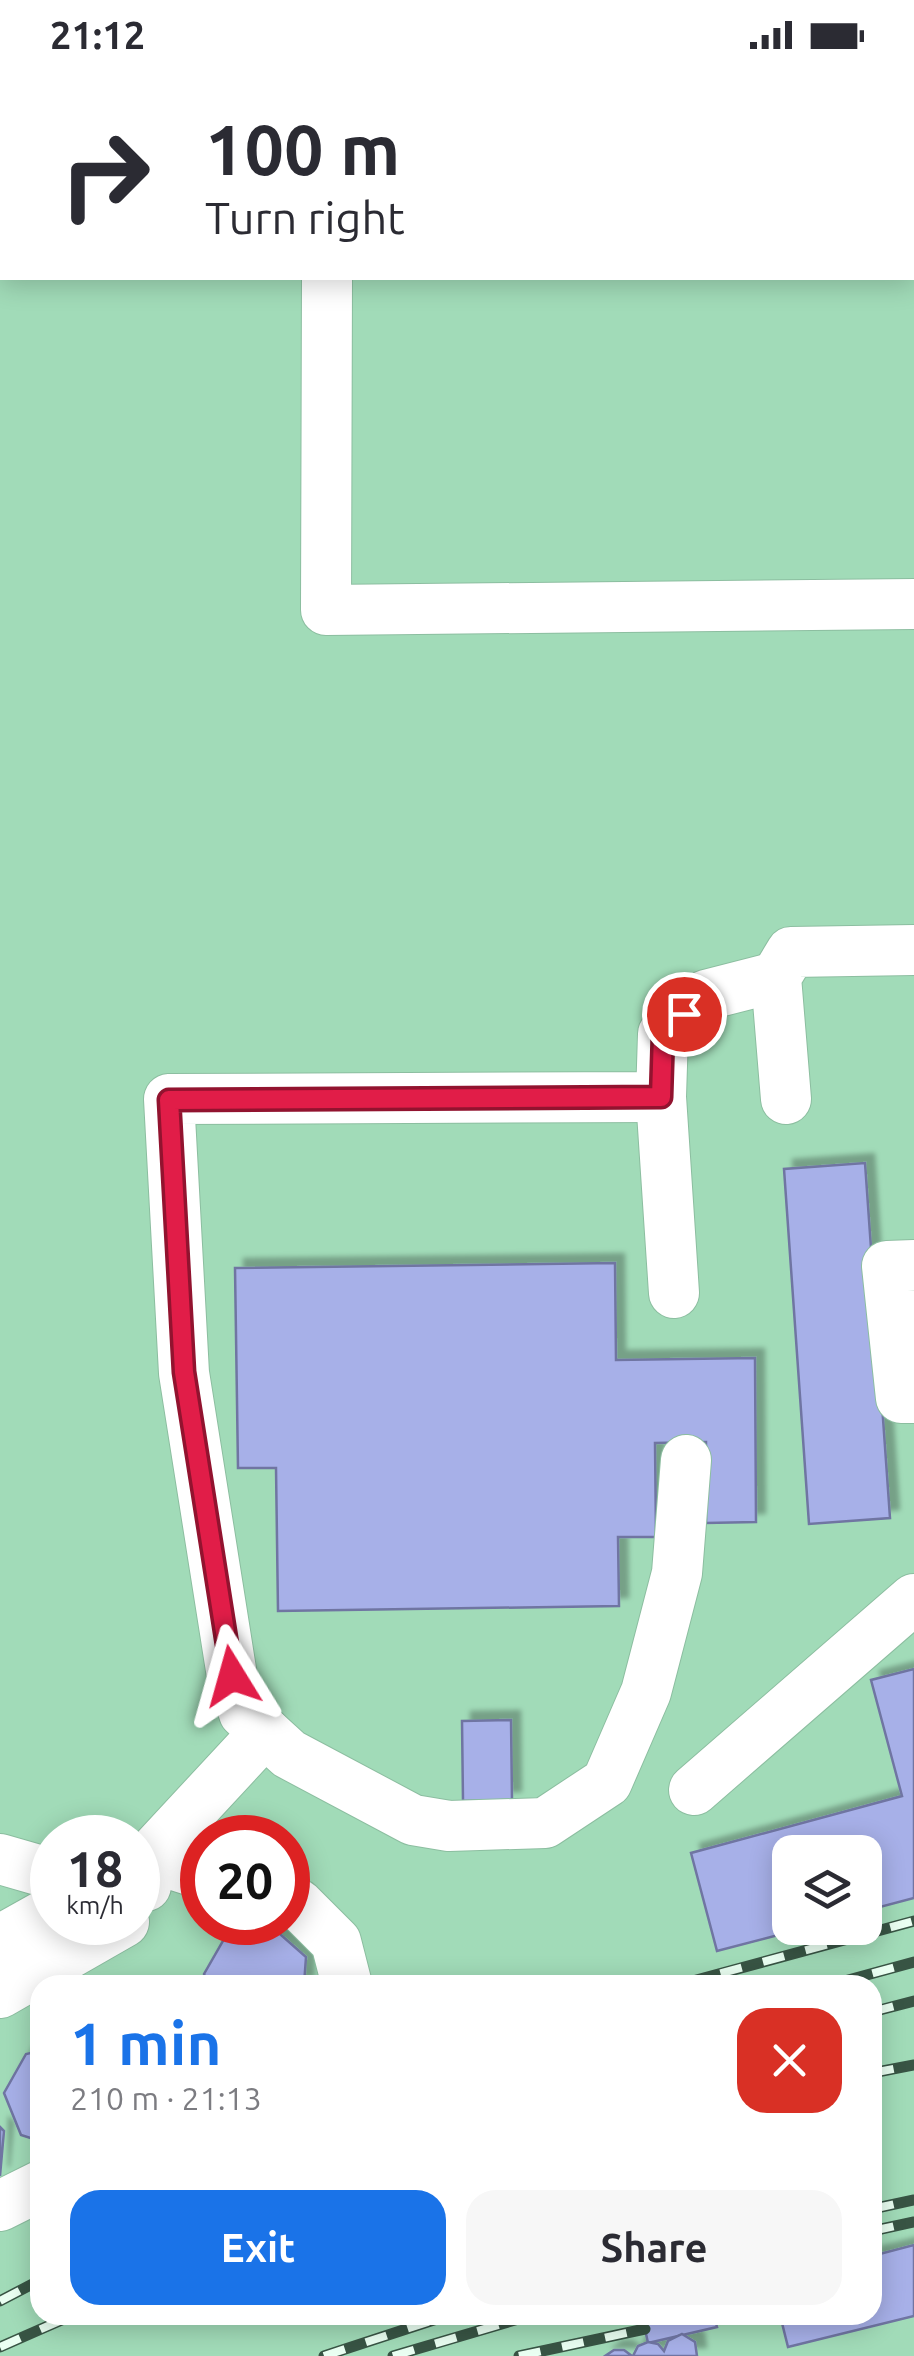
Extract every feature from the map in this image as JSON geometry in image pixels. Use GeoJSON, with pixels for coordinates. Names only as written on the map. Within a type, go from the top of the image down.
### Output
{"type":"FeatureCollection","features":[{"type":"Feature","properties":{"kind":"lane"},"geometry":{"type":"LineString","coordinates":[[327,280],[326,610],[914,604]]}},
{"type":"Feature","properties":{"kind":"lane"},"geometry":{"type":"LineString","coordinates":[[786,1099],[776,977],[791,952],[914,950]]}},
{"type":"Feature","properties":{"kind":"lane"},"geometry":{"type":"LineString","coordinates":[[674,1293],[661,1097],[663,1034],[706,996],[776,977]]}},
{"type":"Feature","properties":{"kind":"lane"},"geometry":{"type":"LineString","coordinates":[[661,1097],[169,1100],[184,1372],[232,1676],[244,1714],[290,1754],[413,1820],[448,1826],[545,1822],[606,1782],[646,1692],[677,1573],[686,1460]]}},
{"type":"Feature","properties":{"kind":"lane"},"geometry":{"type":"LineString","coordinates":[[914,1265],[887,1266],[901,1398],[914,1398]]}},
{"type":"Feature","properties":{"kind":"lane"},"geometry":{"type":"LineString","coordinates":[[694,1790],[914,1599]]}},
{"type":"Feature","properties":{"kind":"lane"},"geometry":{"type":"LineString","coordinates":[[160,1842],[265,1732]]}},
{"type":"Feature","properties":{"kind":"lane"},"geometry":{"type":"LineString","coordinates":[[0,1859],[30,1868]]}},
{"type":"Feature","properties":{"kind":"lane"},"geometry":{"type":"LineString","coordinates":[[310,1916],[336,1942],[344,1975]]}},
{"type":"Feature","properties":{"kind":"lane"},"geometry":{"type":"LineString","coordinates":[[0,1940],[30,1923]]}},
{"type":"Feature","properties":{"kind":"lane"},"geometry":{"type":"LineString","coordinates":[[31,1975],[84,1945]]}},
{"type":"Feature","properties":{"kind":"lane"},"geometry":{"type":"LineString","coordinates":[[0,1993],[30,1976]]}},
{"type":"Feature","properties":{"kind":"lane"},"geometry":{"type":"LineString","coordinates":[[0,2206],[30,2191]]}},
{"type":"Feature","properties":{"kind":"shaded area"},"geometry":{"type":"Polygon","coordinates":[[[0,280],[914,280],[914,2356],[0,2356],[0,280]]]}},
{"type":"Feature","properties":{"kind":"building"},"geometry":{"type":"Polygon","coordinates":[[[865,1163],[890,1518],[809,1524],[784,1169],[865,1163]]]}},
{"type":"Feature","properties":{"kind":"building"},"geometry":{"type":"Polygon","coordinates":[[[615,1263],[616,1360],[755,1358],[756,1522],[706,1523],[706,1442],[655,1443],[656,1537],[618,1537],[619,1606],[278,1611],[276,1468],[238,1468],[235,1268],[615,1263]]]}},
{"type":"Feature","properties":{"kind":"building"},"geometry":{"type":"Polygon","coordinates":[[[914,1669],[914,1898],[882,1906],[882,1835],[772,1835],[772,1937],[717,1951],[691,1853],[902,1796],[871,1680],[914,1669]]]}},
{"type":"Feature","properties":{"kind":"building"},"geometry":{"type":"Polygon","coordinates":[[[511,1720],[512,1800],[463,1801],[462,1721],[511,1720]]]}},
{"type":"Feature","properties":{"kind":"building"},"geometry":{"type":"Polygon","coordinates":[[[221,1945],[292,1945],[306,1957],[305,1975],[204,1974],[221,1945]]]}},
{"type":"Feature","properties":{"kind":"building"},"geometry":{"type":"Polygon","coordinates":[[[30,2053],[30,2138],[21,2135],[4,2093],[30,2053]]]}},
{"type":"Feature","properties":{"kind":"building"},"geometry":{"type":"Polygon","coordinates":[[[0,2127],[4,2131],[0,2176],[0,2127]]]}},
{"type":"Feature","properties":{"kind":"building"},"geometry":{"type":"Polygon","coordinates":[[[914,2245],[914,2316],[882,2324],[882,2253],[914,2245]]]}},
{"type":"Feature","properties":{"kind":"building"},"geometry":{"type":"Polygon","coordinates":[[[644,2325],[717,2327],[648,2343],[644,2325]]]}},
{"type":"Feature","properties":{"kind":"building"},"geometry":{"type":"Polygon","coordinates":[[[782,2325],[877,2325],[788,2347],[782,2325]]]}},
{"type":"Feature","properties":{"kind":"building"},"geometry":{"type":"Polygon","coordinates":[[[682,2334],[695,2342],[697,2356],[633,2356],[638,2346],[648,2342],[658,2344],[664,2351],[668,2341],[682,2334]]]}},
{"type":"Feature","properties":{"kind":"building"},"geometry":{"type":"Polygon","coordinates":[[[614,2350],[624,2350],[632,2356],[605,2356],[614,2350]]]}},
{"type":"Feature","properties":{"kind":"railway"},"geometry":{"type":"LineString","coordinates":[[715,1975],[914,1921]]}},
{"type":"Feature","properties":{"kind":"railway"},"geometry":{"type":"LineString","coordinates":[[867,1975],[914,1962]]}},
{"type":"Feature","properties":{"kind":"railway"},"geometry":{"type":"LineString","coordinates":[[882,2009],[914,2001]]}},
{"type":"Feature","properties":{"kind":"railway"},"geometry":{"type":"LineString","coordinates":[[882,2071],[914,2065]]}},
{"type":"Feature","properties":{"kind":"railway"},"geometry":{"type":"LineString","coordinates":[[882,2207],[914,2200]]}},
{"type":"Feature","properties":{"kind":"railway"},"geometry":{"type":"LineString","coordinates":[[882,2229],[914,2222]]}},
{"type":"Feature","properties":{"kind":"railway"},"geometry":{"type":"LineString","coordinates":[[0,2301],[30,2285]]}},
{"type":"Feature","properties":{"kind":"railway"},"geometry":{"type":"LineString","coordinates":[[0,2347],[50,2325]]}},
{"type":"Feature","properties":{"kind":"railway"},"geometry":{"type":"LineString","coordinates":[[324,2356],[419,2325]]}},
{"type":"Feature","properties":{"kind":"railway"},"geometry":{"type":"LineString","coordinates":[[393,2356],[498,2325]]}},
{"type":"Feature","properties":{"kind":"railway"},"geometry":{"type":"LineString","coordinates":[[519,2356],[645,2329]]}},
{"type":"Feature","properties":{"kind":"route"},"geometry":{"type":"LineString","coordinates":[[232,1676],[184,1372],[169,1100],[661,1097],[663,1034],[684,1014]]}}]}
